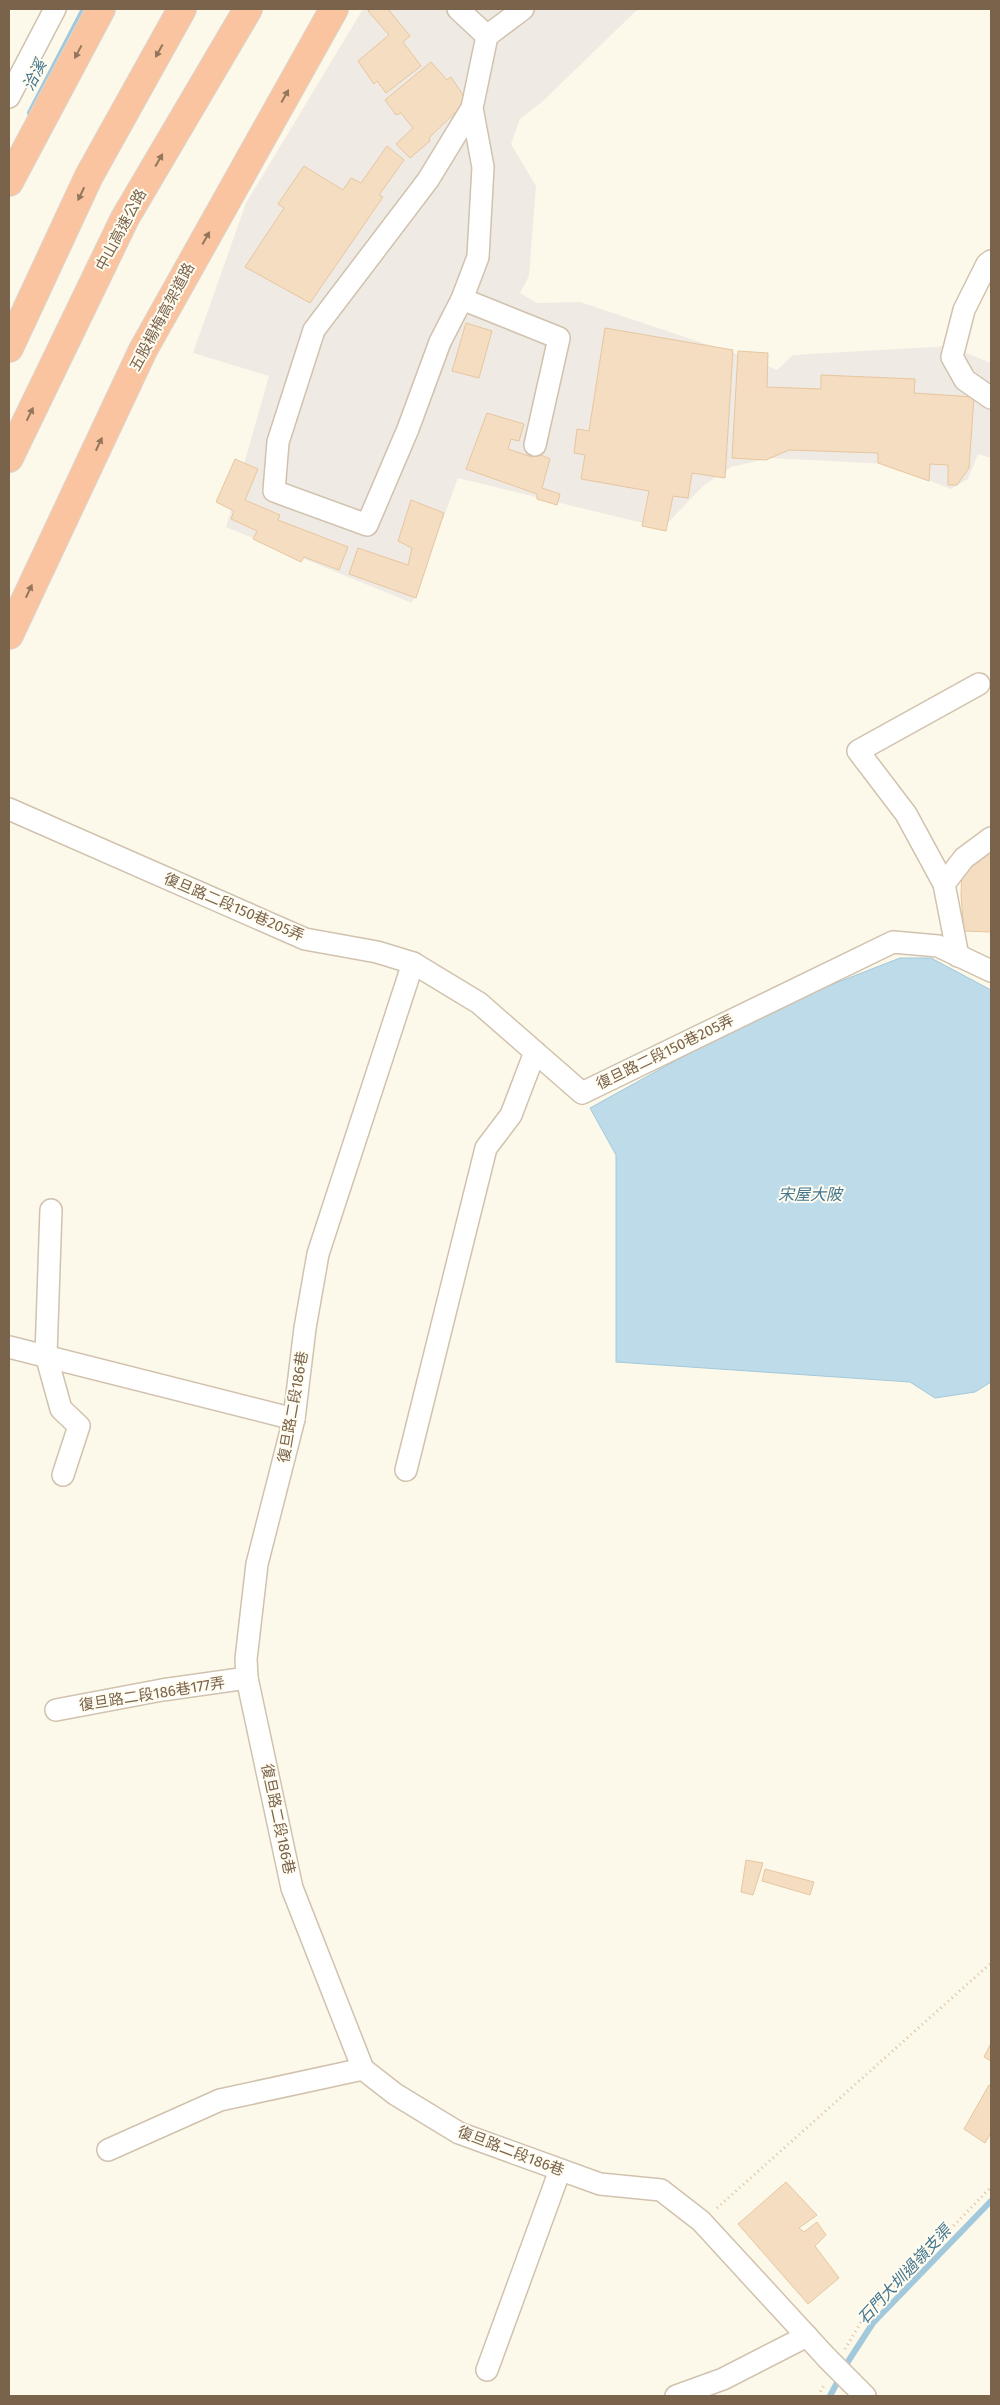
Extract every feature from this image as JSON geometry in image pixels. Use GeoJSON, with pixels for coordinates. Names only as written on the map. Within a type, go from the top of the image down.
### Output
{"type":"FeatureCollection","features":[{"type":"Feature","properties":{"kind":"highway"},"geometry":{"type":"LineString","coordinates":[[9,182],[102,9]]}},
{"type":"Feature","properties":{"kind":"highway"},"geometry":{"type":"LineString","coordinates":[[9,348],[89,176],[182,9]]}},
{"type":"Feature","properties":{"kind":"highway","name":"中山高速公路"},"geometry":{"type":"LineString","coordinates":[[9,458],[125,218],[248,9]]}},
{"type":"Feature","properties":{"kind":"highway","name":"五股楊梅高架道路"},"geometry":{"type":"LineString","coordinates":[[9,635],[143,350],[334,9]]}},
{"type":"Feature","properties":{"kind":"lane"},"geometry":{"type":"LineString","coordinates":[[9,97],[55,9]]}},
{"type":"Feature","properties":{"kind":"lane"},"geometry":{"type":"LineString","coordinates":[[458,9],[487,36]]}},
{"type":"Feature","properties":{"kind":"lane"},"geometry":{"type":"LineString","coordinates":[[472,108],[483,167],[478,257],[462,299],[440,342],[408,429],[367,525],[274,491],[278,442],[314,330],[428,180],[472,108],[487,36],[523,9]]}},
{"type":"Feature","properties":{"kind":"lane"},"geometry":{"type":"LineString","coordinates":[[991,261],[964,310],[952,357],[965,380],[991,398]]}},
{"type":"Feature","properties":{"kind":"lane"},"geometry":{"type":"LineString","coordinates":[[462,299],[560,338],[535,444]]}},
{"type":"Feature","properties":{"kind":"lane"},"geometry":{"type":"LineString","coordinates":[[958,956],[944,884],[906,814],[858,751],[979,684]]}},
{"type":"Feature","properties":{"kind":"lane","name":"復旦路二段150巷205弄"},"geometry":{"type":"LineString","coordinates":[[9,809],[305,939],[377,952],[413,963],[479,1003],[582,1093],[893,942],[938,946],[991,971]]}},
{"type":"Feature","properties":{"kind":"lane"},"geometry":{"type":"LineString","coordinates":[[944,884],[964,858],[991,838]]}},
{"type":"Feature","properties":{"kind":"lane","name":"復旦路二段186巷"},"geometry":{"type":"LineString","coordinates":[[413,963],[318,1254],[305,1328],[294,1418],[257,1564],[246,1659],[247,1678],[292,1888],[363,2069],[395,2094],[459,2132],[600,2184],[660,2190],[701,2221],[807,2336],[835,2356],[858,2390]]}},
{"type":"Feature","properties":{"kind":"lane"},"geometry":{"type":"LineString","coordinates":[[406,1470],[486,1148],[511,1115],[535,1052]]}},
{"type":"Feature","properties":{"kind":"lane"},"geometry":{"type":"LineString","coordinates":[[51,1210],[46,1356],[61,1409],[79,1426],[63,1475]]}},
{"type":"Feature","properties":{"kind":"lane"},"geometry":{"type":"LineString","coordinates":[[9,1346],[294,1418]]}},
{"type":"Feature","properties":{"kind":"lane","name":"復旦路二段186巷177弄"},"geometry":{"type":"LineString","coordinates":[[56,1710],[162,1690],[247,1678]]}},
{"type":"Feature","properties":{"kind":"lane"},"geometry":{"type":"LineString","coordinates":[[108,2150],[220,2100],[363,2069]]}},
{"type":"Feature","properties":{"kind":"lane"},"geometry":{"type":"LineString","coordinates":[[486,2370],[560,2170]]}},
{"type":"Feature","properties":{"kind":"lane"},"geometry":{"type":"LineString","coordinates":[[676,2396],[723,2379],[807,2336]]}},
{"type":"Feature","properties":{"kind":"path"},"geometry":{"type":"LineString","coordinates":[[701,2221],[732,2196],[991,1963]]}},
{"type":"Feature","properties":{"kind":"path"},"geometry":{"type":"LineString","coordinates":[[835,2356],[862,2322],[991,2187]]}},
{"type":"Feature","properties":{"kind":"path"},"geometry":{"type":"LineString","coordinates":[[818,2396],[827,2380]]}},
{"type":"Feature","properties":{"kind":"shaded area"},"geometry":{"type":"Polygon","coordinates":[[[363,9],[638,9],[543,101],[520,119],[511,144],[536,186],[529,276],[520,293],[537,303],[580,302],[748,358],[777,370],[793,355],[949,346],[991,363],[991,458],[978,454],[968,479],[951,489],[886,464],[770,458],[731,467],[703,486],[663,528],[458,478],[412,603],[226,527],[269,376],[193,353],[246,203],[363,9]]]}},
{"type":"Feature","properties":{"kind":"water","name":"宋屋大陂"},"geometry":{"type":"Polygon","coordinates":[[[900,958],[931,958],[991,990],[991,1382],[975,1392],[935,1398],[910,1382],[616,1362],[616,1155],[590,1108],[769,1009],[900,958]]]}},
{"type":"Feature","properties":{"kind":"building"},"geometry":{"type":"Polygon","coordinates":[[[372,9],[388,9],[410,36],[403,42],[421,66],[386,93],[377,81],[374,84],[358,61],[389,35],[368,11],[372,9]]]}},
{"type":"Feature","properties":{"kind":"building"},"geometry":{"type":"Polygon","coordinates":[[[431,62],[447,80],[451,77],[467,101],[429,138],[430,141],[410,158],[396,144],[413,128],[401,113],[396,115],[385,100],[431,62]]]}},
{"type":"Feature","properties":{"kind":"building"},"geometry":{"type":"Polygon","coordinates":[[[387,146],[404,160],[379,195],[383,197],[310,303],[245,267],[284,208],[278,204],[304,166],[343,190],[351,178],[361,183],[387,146]]]}},
{"type":"Feature","properties":{"kind":"building"},"geometry":{"type":"Polygon","coordinates":[[[466,323],[492,331],[479,378],[452,371],[466,323]]]}},
{"type":"Feature","properties":{"kind":"building"},"geometry":{"type":"Polygon","coordinates":[[[605,328],[733,350],[725,478],[692,473],[688,498],[673,496],[666,531],[642,526],[649,491],[581,479],[585,455],[574,453],[577,429],[589,431],[605,328]]]}},
{"type":"Feature","properties":{"kind":"building"},"geometry":{"type":"Polygon","coordinates":[[[738,351],[768,353],[767,387],[821,389],[821,375],[915,379],[914,393],[974,397],[969,468],[957,485],[948,485],[948,465],[930,464],[929,481],[878,463],[878,453],[789,450],[766,460],[732,458],[738,351]]]}},
{"type":"Feature","properties":{"kind":"building"},"geometry":{"type":"Polygon","coordinates":[[[487,413],[524,424],[519,441],[511,439],[508,449],[532,457],[534,452],[550,459],[542,488],[560,494],[557,505],[537,499],[537,494],[466,469],[487,413]]]}},
{"type":"Feature","properties":{"kind":"building"},"geometry":{"type":"Polygon","coordinates":[[[235,459],[258,469],[245,500],[280,515],[278,520],[348,547],[339,570],[304,557],[301,562],[253,539],[257,531],[231,519],[234,511],[216,502],[235,459]]]}},
{"type":"Feature","properties":{"kind":"building"},"geometry":{"type":"Polygon","coordinates":[[[411,500],[444,513],[416,598],[349,574],[358,548],[408,565],[412,548],[398,541],[411,500]]]}},
{"type":"Feature","properties":{"kind":"building"},"geometry":{"type":"Polygon","coordinates":[[[991,849],[991,932],[964,931],[961,896],[962,865],[991,849]]]}},
{"type":"Feature","properties":{"kind":"building"},"geometry":{"type":"Polygon","coordinates":[[[746,1860],[763,1863],[753,1895],[741,1892],[746,1860]]]}},
{"type":"Feature","properties":{"kind":"building"},"geometry":{"type":"Polygon","coordinates":[[[765,1869],[814,1882],[810,1895],[762,1881],[765,1869]]]}},
{"type":"Feature","properties":{"kind":"building"},"geometry":{"type":"Polygon","coordinates":[[[991,2043],[991,2061],[984,2057],[991,2043]]]}},
{"type":"Feature","properties":{"kind":"building"},"geometry":{"type":"Polygon","coordinates":[[[989,2085],[991,2086],[991,2133],[985,2143],[964,2129],[989,2085]]]}},
{"type":"Feature","properties":{"kind":"building"},"geometry":{"type":"Polygon","coordinates":[[[786,2182],[817,2215],[799,2228],[804,2232],[817,2222],[826,2235],[815,2246],[839,2278],[808,2304],[738,2224],[786,2182]]]}},
{"type":"Feature","properties":{"kind":"waterway","name":"洽溪"},"geometry":{"type":"LineString","coordinates":[[30,113],[84,9]]}},
{"type":"Feature","properties":{"kind":"waterway","name":"石門大圳過嶺支渠"},"geometry":{"type":"LineString","coordinates":[[830,2396],[849,2360],[873,2323],[991,2201]]}}]}
